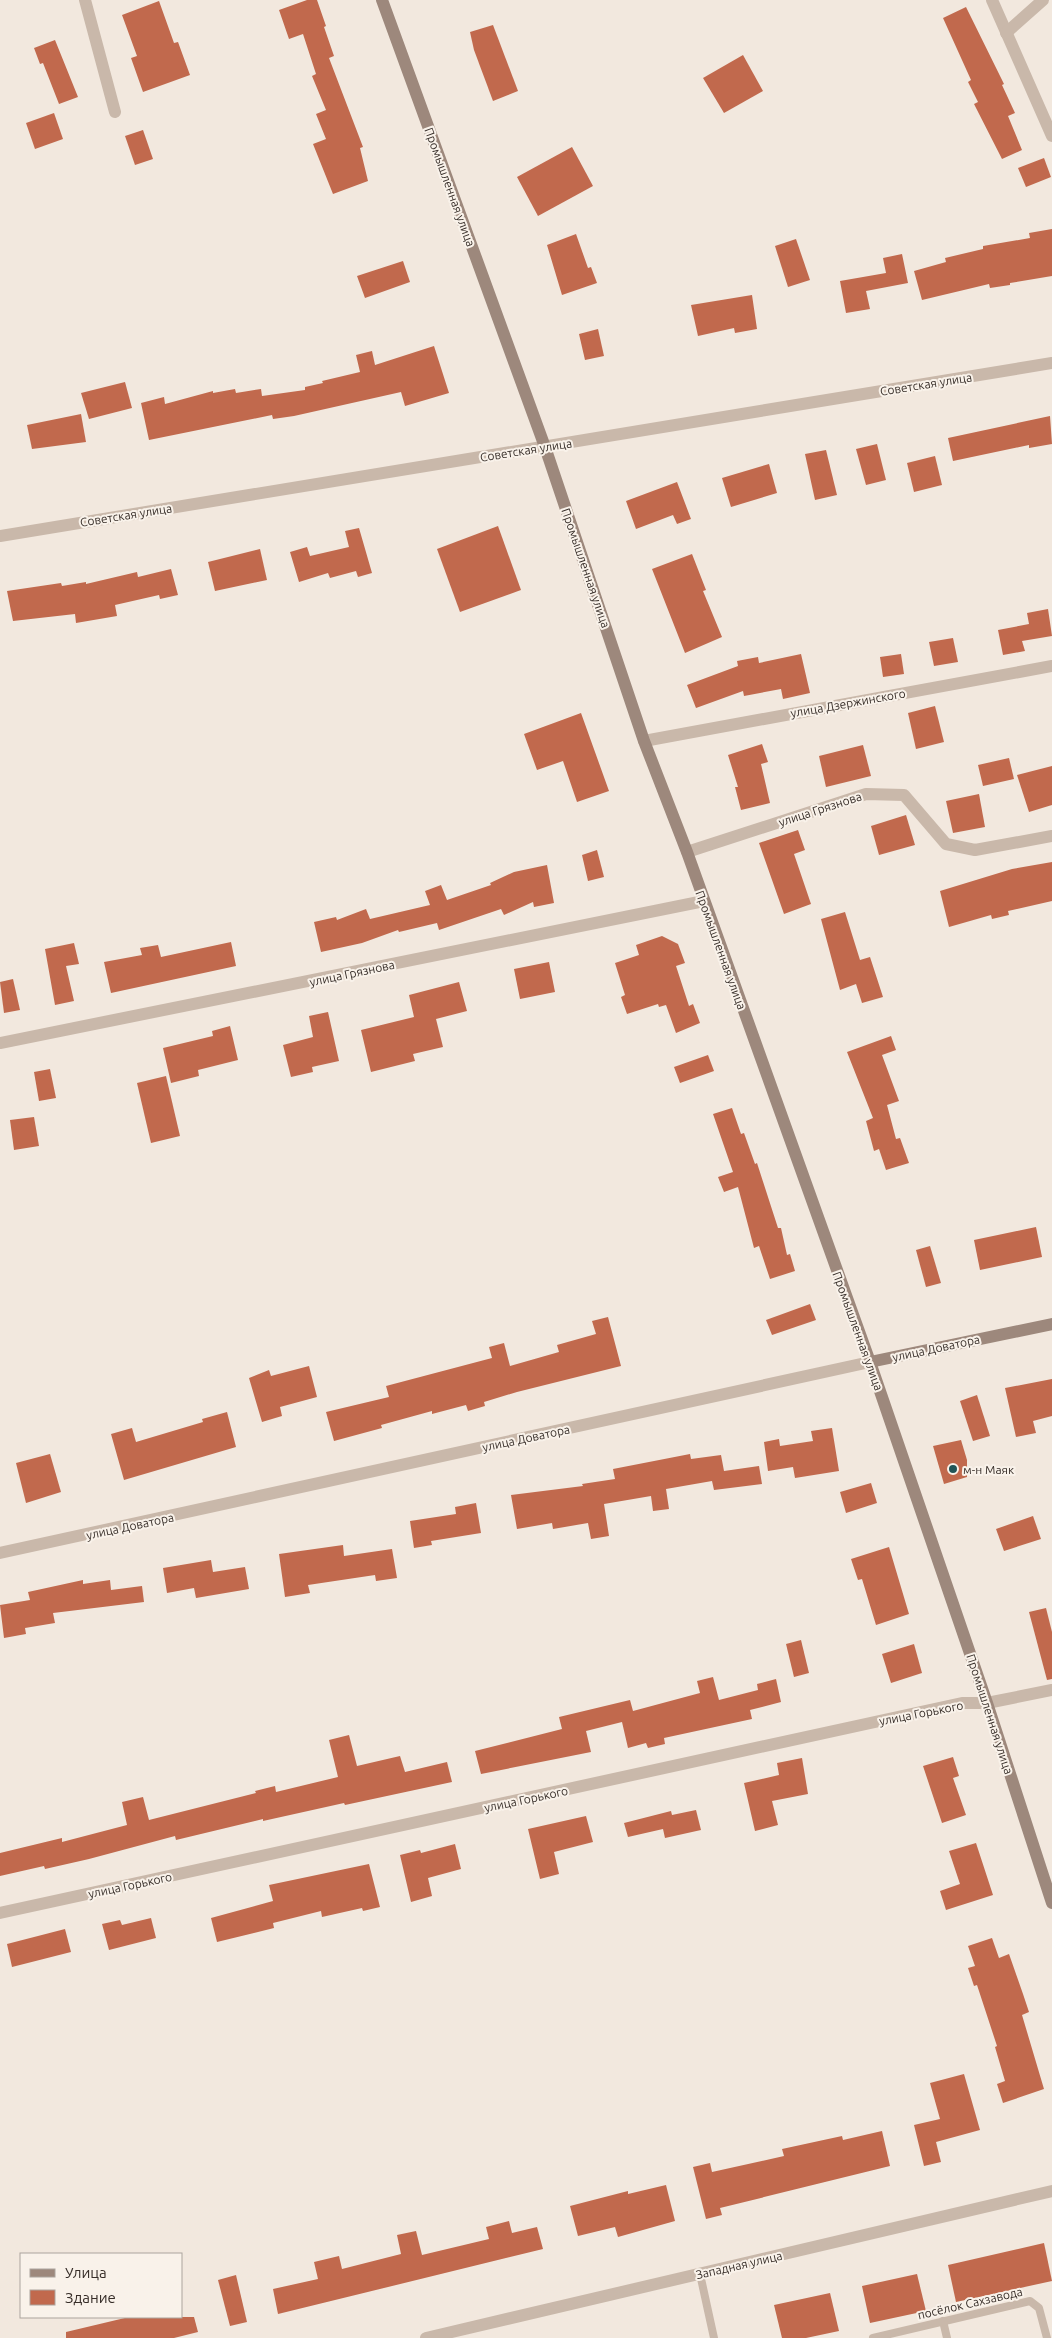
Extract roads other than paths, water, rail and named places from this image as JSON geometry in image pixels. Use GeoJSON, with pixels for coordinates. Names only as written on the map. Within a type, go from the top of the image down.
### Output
{"type":"FeatureCollection","features":[{"type":"Feature","properties":{"kind":"main road","name":"Промышленная улица"},"geometry":{"type":"LineString","coordinates":[[382,0],[545,447],[644,741],[687,852],[870,1362],[987,1703],[1052,1903]]}},
{"type":"Feature","properties":{"kind":"main road","name":"улица Доватора"},"geometry":{"type":"LineString","coordinates":[[870,1362],[1052,1324]]}},
{"type":"Feature","properties":{"kind":"street"},"geometry":{"type":"LineString","coordinates":[[85,0],[115,112]]}},
{"type":"Feature","properties":{"kind":"street"},"geometry":{"type":"LineString","coordinates":[[992,0],[1052,136]]}},
{"type":"Feature","properties":{"kind":"street"},"geometry":{"type":"LineString","coordinates":[[1006,33],[1043,0]]}},
{"type":"Feature","properties":{"kind":"street","name":"Советская улица"},"geometry":{"type":"LineString","coordinates":[[0,536],[1052,364]]}},
{"type":"Feature","properties":{"kind":"street","name":"улица Дзержинского"},"geometry":{"type":"LineString","coordinates":[[644,741],[1052,666]]}},
{"type":"Feature","properties":{"kind":"street","name":"улица Грязнова"},"geometry":{"type":"LineString","coordinates":[[687,852],[866,794],[904,795],[946,844],[975,850],[1052,836]]}},
{"type":"Feature","properties":{"kind":"street","name":"улица Грязнова"},"geometry":{"type":"LineString","coordinates":[[0,1043],[704,902]]}},
{"type":"Feature","properties":{"kind":"street","name":"улица Доватора"},"geometry":{"type":"LineString","coordinates":[[0,1554],[870,1362]]}},
{"type":"Feature","properties":{"kind":"street","name":"улица Горького"},"geometry":{"type":"LineString","coordinates":[[0,1912],[962,1703],[987,1703],[1052,1690]]}},
{"type":"Feature","properties":{"kind":"street","name":"Западная улица"},"geometry":{"type":"LineString","coordinates":[[426,2338],[1052,2191]]}},
{"type":"Feature","properties":{"kind":"lane"},"geometry":{"type":"LineString","coordinates":[[700,2274],[714,2338]]}},
{"type":"Feature","properties":{"kind":"lane","name":"посёлок Сахзавода"},"geometry":{"type":"LineString","coordinates":[[873,2338],[1030,2301],[1039,2308],[1047,2338]]}},
{"type":"Feature","properties":{"kind":"lane"},"geometry":{"type":"LineString","coordinates":[[943,2321],[947,2338]]}},
{"type":"Feature","properties":{"kind":"place","name":"м-н Маяк"},"geometry":{"type":"Point","coordinates":[953,1469]}}]}
